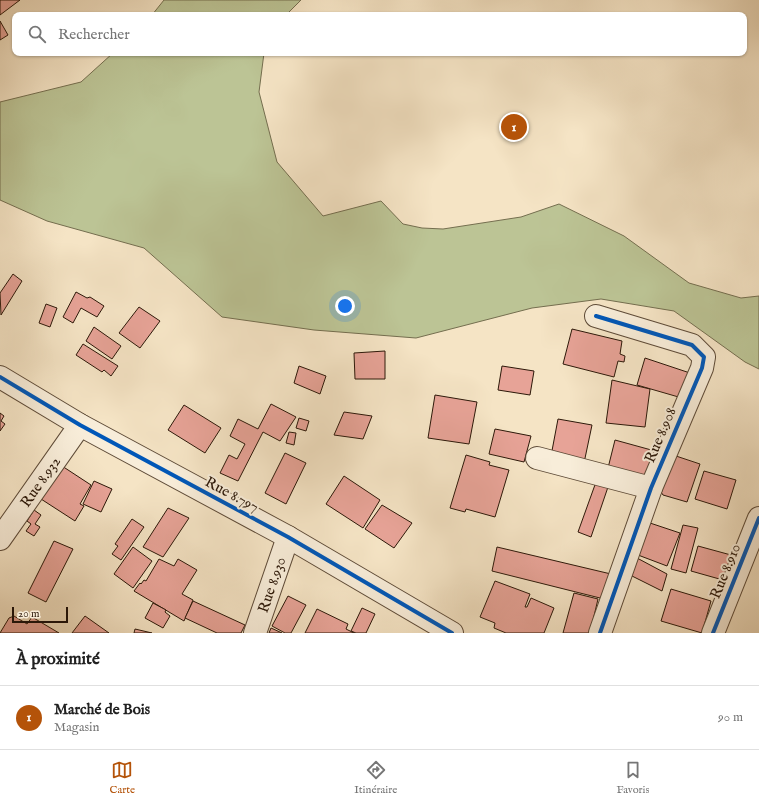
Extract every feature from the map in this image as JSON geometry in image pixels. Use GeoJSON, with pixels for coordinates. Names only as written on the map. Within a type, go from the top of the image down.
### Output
{"type":"FeatureCollection","features":[{"type":"Feature","properties":{"kind":"street","name":"Rue 8.908"},"geometry":{"type":"LineString","coordinates":[[596,316],[692,345],[704,357],[702,368],[651,488],[600,633]]}},
{"type":"Feature","properties":{"kind":"street","name":"Rue 8.797"},"geometry":{"type":"LineString","coordinates":[[0,377],[80,425],[288,537],[452,633]]}},
{"type":"Feature","properties":{"kind":"street","name":"Rue 8.932"},"geometry":{"type":"LineString","coordinates":[[0,539],[80,425]]}},
{"type":"Feature","properties":{"kind":"street"},"geometry":{"type":"LineString","coordinates":[[537,458],[651,488]]}},
{"type":"Feature","properties":{"kind":"street","name":"Rue 8.910"},"geometry":{"type":"LineString","coordinates":[[713,633],[759,518]]}},
{"type":"Feature","properties":{"kind":"street","name":"Rue 8.930"},"geometry":{"type":"LineString","coordinates":[[255,633],[288,537]]}},
{"type":"Feature","properties":{"kind":"green space"},"geometry":{"type":"Polygon","coordinates":[[[164,0],[301,0],[289,12],[154,12],[164,0]]]}},
{"type":"Feature","properties":{"kind":"green space"},"geometry":{"type":"Polygon","coordinates":[[[110,56],[264,56],[259,92],[277,162],[323,216],[381,201],[403,224],[422,228],[443,229],[521,217],[559,204],[624,236],[689,283],[741,298],[759,296],[759,369],[745,362],[674,311],[601,299],[532,308],[416,338],[314,330],[222,317],[144,248],[47,221],[0,200],[0,102],[81,82],[110,56]]]}},
{"type":"Feature","properties":{"kind":"building"},"geometry":{"type":"Polygon","coordinates":[[[0,0],[20,0],[0,15],[0,0]]]}},
{"type":"Feature","properties":{"kind":"building"},"geometry":{"type":"Polygon","coordinates":[[[0,21],[8,35],[0,40],[0,21]]]}},
{"type":"Feature","properties":{"kind":"building"},"geometry":{"type":"Polygon","coordinates":[[[13,274],[22,281],[1,315],[0,293],[13,274]]]}},
{"type":"Feature","properties":{"kind":"building"},"geometry":{"type":"Polygon","coordinates":[[[76,292],[87,298],[90,297],[104,306],[97,317],[81,308],[73,323],[63,317],[76,292]]]}},
{"type":"Feature","properties":{"kind":"building"},"geometry":{"type":"Polygon","coordinates":[[[46,304],[57,308],[50,327],[39,323],[46,304]]]}},
{"type":"Feature","properties":{"kind":"building"},"geometry":{"type":"Polygon","coordinates":[[[139,307],[160,321],[140,348],[119,333],[139,307]]]}},
{"type":"Feature","properties":{"kind":"building"},"geometry":{"type":"Polygon","coordinates":[[[94,327],[121,346],[112,359],[86,341],[94,327]]]}},
{"type":"Feature","properties":{"kind":"building"},"geometry":{"type":"Polygon","coordinates":[[[572,329],[622,341],[620,354],[625,356],[624,362],[618,361],[614,377],[563,364],[572,329]]]}},
{"type":"Feature","properties":{"kind":"building"},"geometry":{"type":"Polygon","coordinates":[[[83,344],[118,366],[111,376],[104,370],[102,372],[76,355],[83,344]]]}},
{"type":"Feature","properties":{"kind":"building"},"geometry":{"type":"Polygon","coordinates":[[[385,351],[385,379],[355,379],[354,353],[385,351]]]}},
{"type":"Feature","properties":{"kind":"building"},"geometry":{"type":"Polygon","coordinates":[[[645,358],[690,373],[682,398],[637,385],[645,358]]]}},
{"type":"Feature","properties":{"kind":"building"},"geometry":{"type":"Polygon","coordinates":[[[299,366],[326,376],[320,394],[294,383],[299,366]]]}},
{"type":"Feature","properties":{"kind":"building"},"geometry":{"type":"Polygon","coordinates":[[[502,366],[534,371],[530,395],[498,390],[502,366]]]}},
{"type":"Feature","properties":{"kind":"building"},"geometry":{"type":"Polygon","coordinates":[[[612,380],[650,389],[645,427],[606,423],[612,380]]]}},
{"type":"Feature","properties":{"kind":"building"},"geometry":{"type":"Polygon","coordinates":[[[435,395],[477,402],[469,444],[428,438],[435,395]]]}},
{"type":"Feature","properties":{"kind":"building"},"geometry":{"type":"Polygon","coordinates":[[[271,404],[296,417],[280,441],[263,432],[238,481],[220,473],[229,455],[237,459],[245,444],[230,436],[238,419],[258,429],[271,404]]]}},
{"type":"Feature","properties":{"kind":"building"},"geometry":{"type":"Polygon","coordinates":[[[184,405],[221,428],[205,453],[168,430],[184,405]]]}},
{"type":"Feature","properties":{"kind":"building"},"geometry":{"type":"Polygon","coordinates":[[[344,412],[372,416],[363,439],[334,435],[344,412]]]}},
{"type":"Feature","properties":{"kind":"building"},"geometry":{"type":"Polygon","coordinates":[[[0,413],[4,416],[1,421],[5,424],[0,431],[0,413]]]}},
{"type":"Feature","properties":{"kind":"building"},"geometry":{"type":"Polygon","coordinates":[[[299,418],[309,421],[306,431],[296,428],[299,418]]]}},
{"type":"Feature","properties":{"kind":"building"},"geometry":{"type":"Polygon","coordinates":[[[558,419],[592,425],[584,463],[551,456],[558,419]]]}},
{"type":"Feature","properties":{"kind":"building"},"geometry":{"type":"Polygon","coordinates":[[[495,429],[531,436],[524,462],[489,454],[495,429]]]}},
{"type":"Feature","properties":{"kind":"building"},"geometry":{"type":"Polygon","coordinates":[[[289,432],[296,433],[294,445],[286,443],[289,432]]]}},
{"type":"Feature","properties":{"kind":"building"},"geometry":{"type":"Polygon","coordinates":[[[615,440],[655,451],[647,479],[608,468],[615,440]]]}},
{"type":"Feature","properties":{"kind":"building"},"geometry":{"type":"Polygon","coordinates":[[[285,453],[306,463],[286,504],[265,493],[285,453]]]}},
{"type":"Feature","properties":{"kind":"building"},"geometry":{"type":"Polygon","coordinates":[[[466,455],[490,462],[489,465],[509,470],[495,517],[466,509],[465,512],[450,508],[466,455]]]}},
{"type":"Feature","properties":{"kind":"building"},"geometry":{"type":"Polygon","coordinates":[[[673,455],[700,464],[687,502],[663,495],[661,492],[673,455]]]}},
{"type":"Feature","properties":{"kind":"building"},"geometry":{"type":"Polygon","coordinates":[[[62,466],[91,485],[80,504],[84,506],[75,521],[41,499],[62,466]]]}},
{"type":"Feature","properties":{"kind":"building"},"geometry":{"type":"Polygon","coordinates":[[[704,471],[736,480],[727,509],[695,499],[704,471]]]}},
{"type":"Feature","properties":{"kind":"building"},"geometry":{"type":"Polygon","coordinates":[[[344,476],[380,500],[363,528],[326,504],[344,476]]]}},
{"type":"Feature","properties":{"kind":"building"},"geometry":{"type":"Polygon","coordinates":[[[94,481],[112,489],[101,512],[83,504],[94,481]]]}},
{"type":"Feature","properties":{"kind":"building"},"geometry":{"type":"Polygon","coordinates":[[[596,482],[608,487],[591,537],[578,532],[596,482]]]}},
{"type":"Feature","properties":{"kind":"building"},"geometry":{"type":"Polygon","coordinates":[[[382,505],[412,523],[394,548],[365,529],[382,505]]]}},
{"type":"Feature","properties":{"kind":"building"},"geometry":{"type":"Polygon","coordinates":[[[168,508],[189,518],[163,557],[143,547],[168,508]]]}},
{"type":"Feature","properties":{"kind":"building"},"geometry":{"type":"Polygon","coordinates":[[[34,510],[41,515],[35,524],[40,527],[34,536],[26,531],[31,524],[27,521],[34,510]]]}},
{"type":"Feature","properties":{"kind":"building"},"geometry":{"type":"Polygon","coordinates":[[[132,519],[144,527],[121,560],[112,554],[118,546],[115,544],[132,519]]]}},
{"type":"Feature","properties":{"kind":"building"},"geometry":{"type":"Polygon","coordinates":[[[650,523],[680,533],[667,566],[638,555],[650,523]]]}},
{"type":"Feature","properties":{"kind":"building"},"geometry":{"type":"Polygon","coordinates":[[[683,525],[698,528],[686,573],[671,569],[683,525]]]}},
{"type":"Feature","properties":{"kind":"building"},"geometry":{"type":"Polygon","coordinates":[[[54,541],[73,549],[46,602],[28,593],[54,541]]]}},
{"type":"Feature","properties":{"kind":"building"},"geometry":{"type":"Polygon","coordinates":[[[698,546],[731,555],[723,580],[691,571],[698,546]]]}},
{"type":"Feature","properties":{"kind":"building"},"geometry":{"type":"Polygon","coordinates":[[[133,547],[152,561],[133,588],[114,574],[133,547]]]}},
{"type":"Feature","properties":{"kind":"building"},"geometry":{"type":"Polygon","coordinates":[[[497,547],[611,574],[604,599],[492,571],[497,547]]]}},
{"type":"Feature","properties":{"kind":"building"},"geometry":{"type":"Polygon","coordinates":[[[637,558],[667,574],[662,591],[630,575],[637,558]]]}},
{"type":"Feature","properties":{"kind":"building"},"geometry":{"type":"Polygon","coordinates":[[[159,559],[174,566],[178,559],[197,570],[182,594],[193,600],[184,621],[134,591],[140,583],[141,584],[144,580],[146,581],[159,559]]]}},
{"type":"Feature","properties":{"kind":"building"},"geometry":{"type":"Polygon","coordinates":[[[495,581],[530,594],[525,607],[527,607],[531,598],[554,608],[544,633],[506,633],[494,628],[495,623],[480,617],[495,581]]]}},
{"type":"Feature","properties":{"kind":"building"},"geometry":{"type":"Polygon","coordinates":[[[671,589],[711,601],[702,633],[661,621],[671,589]]]}},
{"type":"Feature","properties":{"kind":"building"},"geometry":{"type":"Polygon","coordinates":[[[574,593],[598,599],[590,633],[563,633],[574,593]]]}},
{"type":"Feature","properties":{"kind":"building"},"geometry":{"type":"Polygon","coordinates":[[[288,596],[306,605],[291,633],[285,633],[272,626],[288,596]]]}},
{"type":"Feature","properties":{"kind":"building"},"geometry":{"type":"Polygon","coordinates":[[[193,601],[245,625],[241,633],[217,633],[185,618],[193,601]]]}},
{"type":"Feature","properties":{"kind":"building"},"geometry":{"type":"Polygon","coordinates":[[[153,603],[166,610],[165,612],[170,616],[163,628],[145,618],[153,603]]]}},
{"type":"Feature","properties":{"kind":"building"},"geometry":{"type":"Polygon","coordinates":[[[362,608],[375,614],[366,633],[356,633],[351,631],[362,608]]]}},
{"type":"Feature","properties":{"kind":"building"},"geometry":{"type":"Polygon","coordinates":[[[317,609],[348,624],[346,629],[354,633],[305,633],[317,609]]]}},
{"type":"Feature","properties":{"kind":"building"},"geometry":{"type":"Polygon","coordinates":[[[14,616],[27,624],[32,617],[59,633],[0,633],[9,618],[14,616]]]}},
{"type":"Feature","properties":{"kind":"building"},"geometry":{"type":"Polygon","coordinates":[[[85,616],[109,633],[72,633],[85,616]]]}},
{"type":"Feature","properties":{"kind":"building"},"geometry":{"type":"Polygon","coordinates":[[[271,628],[282,633],[269,633],[271,628]]]}},
{"type":"Feature","properties":{"kind":"building"},"geometry":{"type":"Polygon","coordinates":[[[135,629],[152,633],[134,633],[135,629]]]}},
{"type":"Feature","properties":{"kind":"cycle path"},"geometry":{"type":"LineString","coordinates":[[596,316],[692,345],[704,357],[702,368],[651,488],[600,633]]}},
{"type":"Feature","properties":{"kind":"cycle path"},"geometry":{"type":"LineString","coordinates":[[0,377],[80,425],[288,537],[452,633]]}},
{"type":"Feature","properties":{"kind":"cycle path"},"geometry":{"type":"LineString","coordinates":[[713,633],[759,518]]}},
{"type":"Feature","properties":{"kind":"place","name":"Marché de Bois"},"geometry":{"type":"Point","coordinates":[514,127]}}]}
